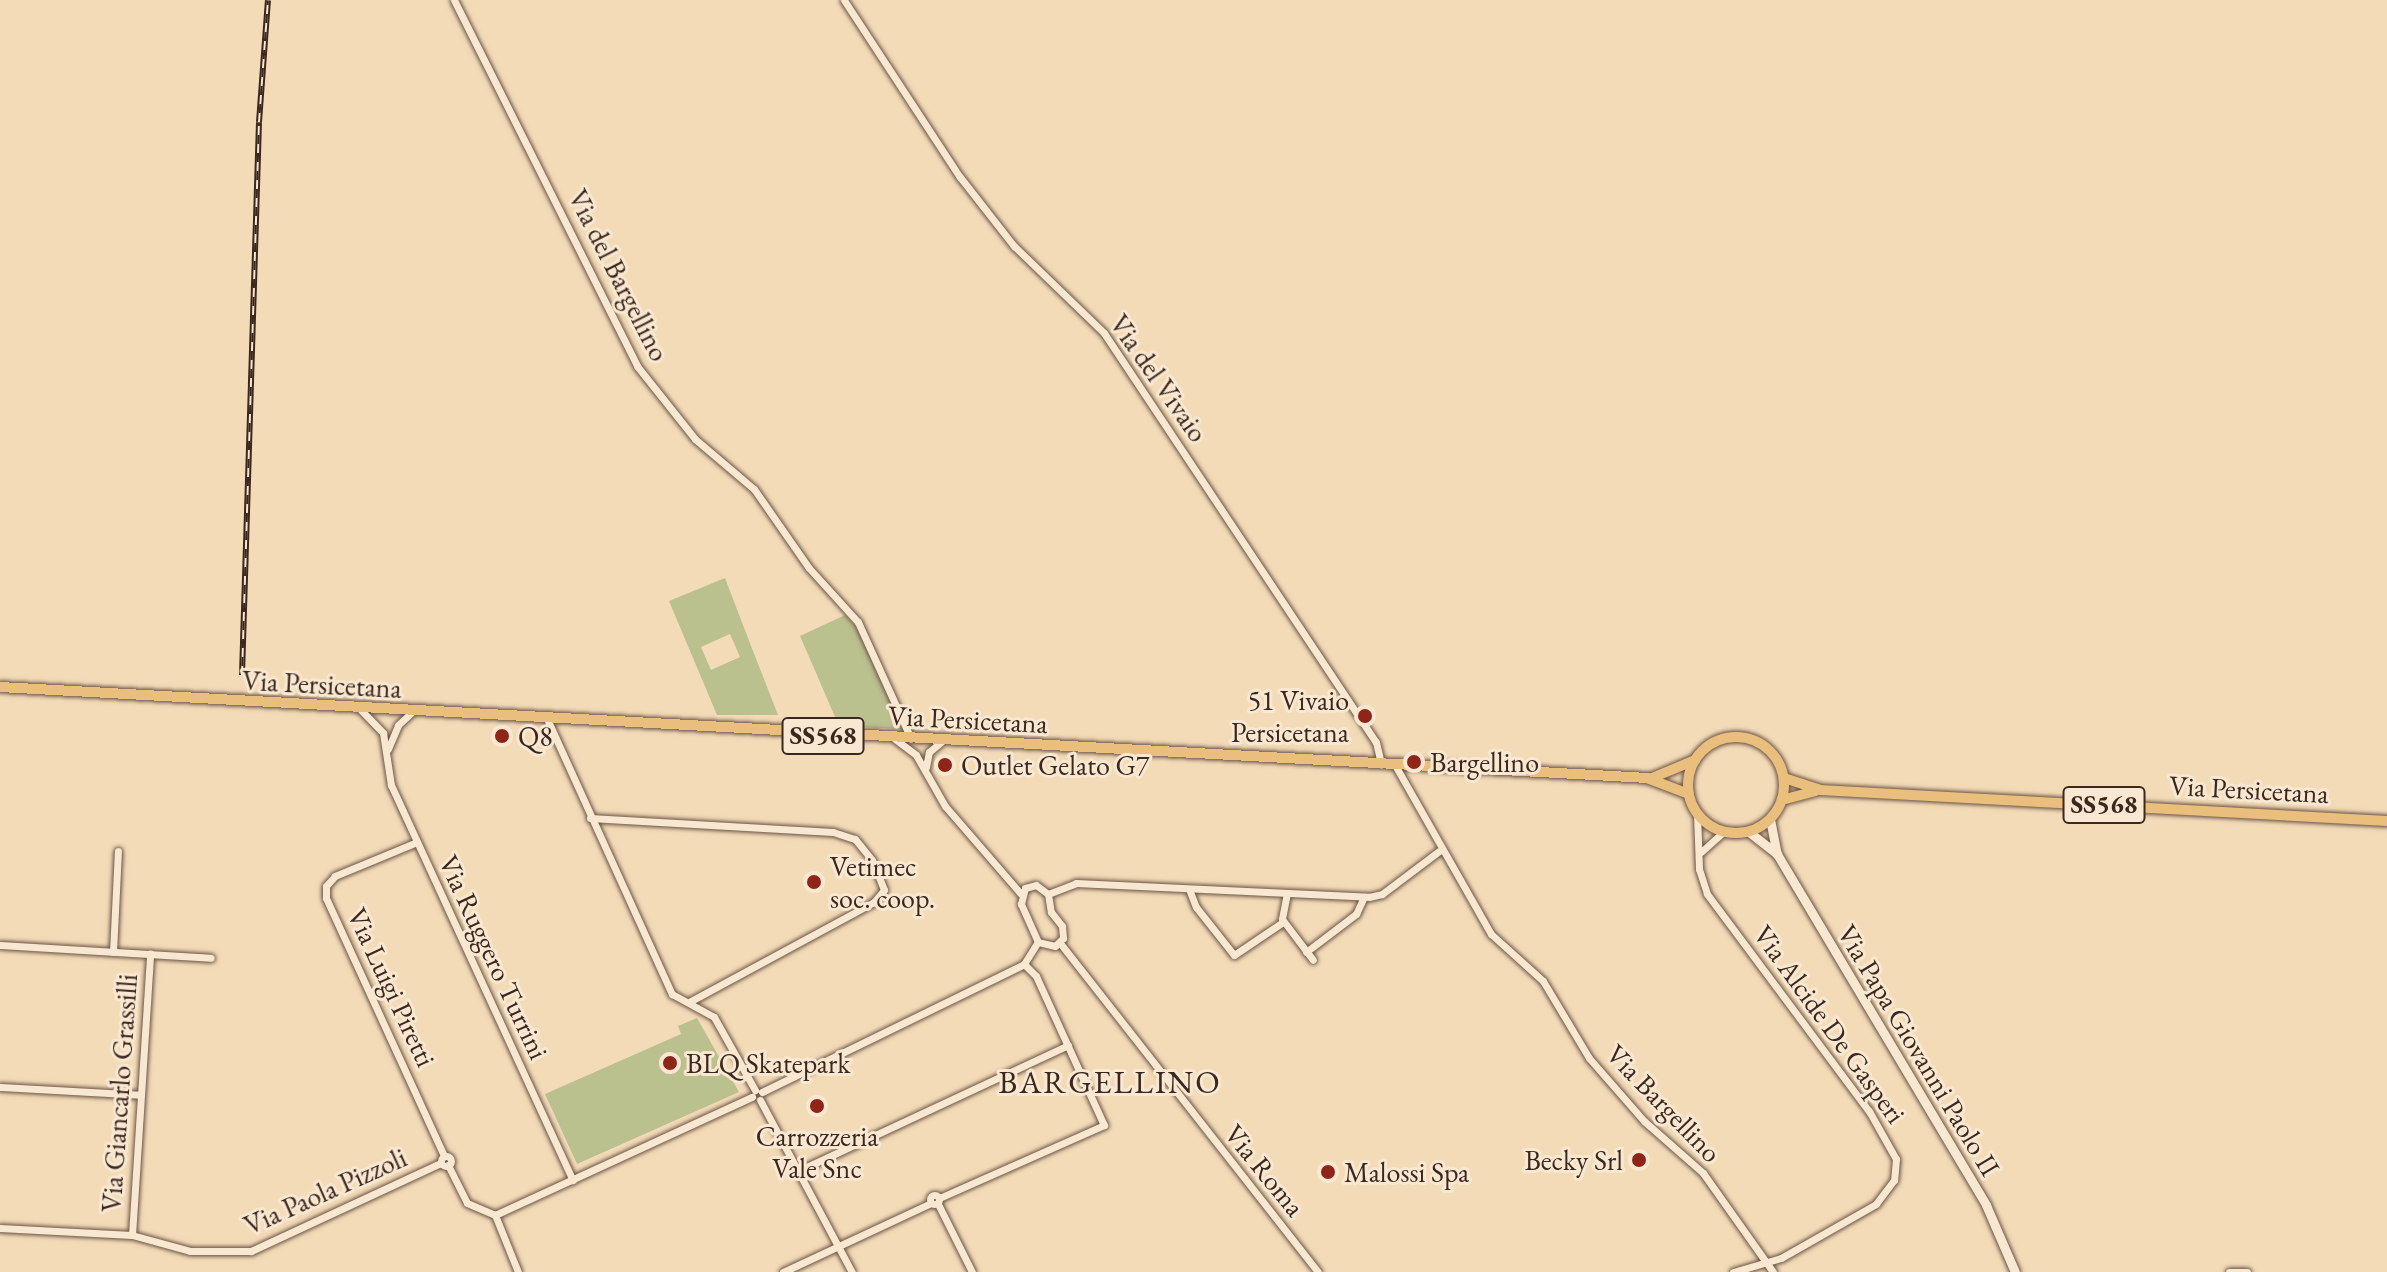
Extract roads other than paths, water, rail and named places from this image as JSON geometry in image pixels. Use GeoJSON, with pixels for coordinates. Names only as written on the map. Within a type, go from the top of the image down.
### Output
{"type":"FeatureCollection","features":[{"type":"Feature","properties":{"kind":"main road","name":"Via Persicetana"},"geometry":{"type":"LineString","coordinates":[[0,687],[548,721],[1647,778],[1689,794]]}},
{"type":"Feature","properties":{"kind":"main road","name":"SS568"},"geometry":{"type":"LineString","coordinates":[[1695,760],[1717,741],[1746,738],[1771,751],[1784,778]]}},
{"type":"Feature","properties":{"kind":"main road","name":"Via Persicetana"},"geometry":{"type":"LineString","coordinates":[[1647,778],[1695,760]]}},
{"type":"Feature","properties":{"kind":"main road"},"geometry":{"type":"LineString","coordinates":[[1695,760],[1689,794],[1697,814],[1723,832],[1749,832],[1770,819],[1782,800],[1784,778]]}},
{"type":"Feature","properties":{"kind":"main road","name":"Via Persicetana"},"geometry":{"type":"LineString","coordinates":[[1784,778],[1820,790],[2387,821]]}},
{"type":"Feature","properties":{"kind":"main road","name":"Via Persicetana"},"geometry":{"type":"LineString","coordinates":[[1782,800],[1820,790]]}},
{"type":"Feature","properties":{"kind":"main road"},"geometry":{"type":"LineString","coordinates":[[1770,819],[1777,854]]}},
{"type":"Feature","properties":{"kind":"main road"},"geometry":{"type":"LineString","coordinates":[[1749,832],[1777,854]]}},
{"type":"Feature","properties":{"kind":"main road","name":"Via Papa Giovanni Paolo II"},"geometry":{"type":"LineString","coordinates":[[1777,854],[1986,1205],[2015,1272]]}},
{"type":"Feature","properties":{"kind":"street","name":"Via del Bargellino"},"geometry":{"type":"LineString","coordinates":[[454,0],[637,366],[695,439],[754,489],[809,568],[858,622],[912,740]]}},
{"type":"Feature","properties":{"kind":"street","name":"Via del Vivaio"},"geometry":{"type":"LineString","coordinates":[[846,0],[960,177],[1014,246],[1104,333],[1376,742],[1381,764]]}},
{"type":"Feature","properties":{"kind":"street","name":"Via Ruggero Turrini"},"geometry":{"type":"LineString","coordinates":[[361,710],[378,725],[387,751],[391,785],[573,1180]]}},
{"type":"Feature","properties":{"kind":"street"},"geometry":{"type":"LineString","coordinates":[[387,751],[398,725],[411,713]]}},
{"type":"Feature","properties":{"kind":"street"},"geometry":{"type":"LineString","coordinates":[[548,721],[672,994],[714,1017],[852,1272]]}},
{"type":"Feature","properties":{"kind":"street"},"geometry":{"type":"LineString","coordinates":[[895,739],[916,755],[945,806],[1021,894],[1038,942]]}},
{"type":"Feature","properties":{"kind":"street"},"geometry":{"type":"LineString","coordinates":[[926,773],[926,759],[942,741]]}},
{"type":"Feature","properties":{"kind":"street","name":"Via Bargellino"},"geometry":{"type":"LineString","coordinates":[[1395,765],[1439,851],[1491,934],[1543,981],[1589,1058],[1644,1121],[1703,1173],[1773,1272]]}},
{"type":"Feature","properties":{"kind":"street","name":"Via Alcide De Gasperi"},"geometry":{"type":"LineString","coordinates":[[1697,814],[1699,858],[1707,894],[1869,1111],[1896,1159],[1894,1180],[1876,1204],[1767,1262],[1733,1272]]}},
{"type":"Feature","properties":{"kind":"street"},"geometry":{"type":"LineString","coordinates":[[590,818],[841,833],[855,839],[872,860],[884,890],[874,902],[689,1002]]}},
{"type":"Feature","properties":{"kind":"street"},"geometry":{"type":"LineString","coordinates":[[1699,858],[1706,843],[1723,832]]}},
{"type":"Feature","properties":{"kind":"street","name":"Via Luigi Piretti"},"geometry":{"type":"LineString","coordinates":[[417,842],[335,876],[326,886],[326,898],[442,1160],[467,1203],[495,1215]]}},
{"type":"Feature","properties":{"kind":"street"},"geometry":{"type":"LineString","coordinates":[[113,952],[118,851]]}},
{"type":"Feature","properties":{"kind":"street"},"geometry":{"type":"LineString","coordinates":[[1048,894],[1076,883],[1364,897],[1382,894],[1439,851]]}},
{"type":"Feature","properties":{"kind":"street"},"geometry":{"type":"LineString","coordinates":[[1021,894],[1036,885],[1048,894],[1064,932],[1060,943],[1038,942]]}},
{"type":"Feature","properties":{"kind":"street"},"geometry":{"type":"LineString","coordinates":[[1189,889],[1196,907],[1234,955],[1283,922]]}},
{"type":"Feature","properties":{"kind":"street"},"geometry":{"type":"LineString","coordinates":[[1287,893],[1283,922],[1313,960]]}},
{"type":"Feature","properties":{"kind":"street"},"geometry":{"type":"LineString","coordinates":[[1306,952],[1356,914],[1364,897]]}},
{"type":"Feature","properties":{"kind":"street"},"geometry":{"type":"LineString","coordinates":[[518,1272],[495,1215],[757,1095],[1024,964],[1038,942]]}},
{"type":"Feature","properties":{"kind":"street","name":"Via Roma"},"geometry":{"type":"LineString","coordinates":[[1060,943],[1318,1272]]}},
{"type":"Feature","properties":{"kind":"street"},"geometry":{"type":"LineString","coordinates":[[0,945],[211,958]]}},
{"type":"Feature","properties":{"kind":"street","name":"Via Giancarlo Grassilli"},"geometry":{"type":"LineString","coordinates":[[132,1235],[150,954]]}},
{"type":"Feature","properties":{"kind":"street"},"geometry":{"type":"LineString","coordinates":[[783,1272],[1104,1125],[1036,976],[1024,964]]}},
{"type":"Feature","properties":{"kind":"street"},"geometry":{"type":"LineString","coordinates":[[798,1171],[1068,1045]]}},
{"type":"Feature","properties":{"kind":"street"},"geometry":{"type":"LineString","coordinates":[[0,1087],[141,1095]]}},
{"type":"Feature","properties":{"kind":"street"},"geometry":{"type":"LineString","coordinates":[[442,1160],[454,1176]]}},
{"type":"Feature","properties":{"kind":"street","name":"Via Paola Pizzoli"},"geometry":{"type":"LineString","coordinates":[[0,1228],[132,1235],[190,1251],[251,1251],[442,1160]]}},
{"type":"Feature","properties":{"kind":"street"},"geometry":{"type":"LineString","coordinates":[[936,1202],[972,1272]]}},
{"type":"Feature","properties":{"kind":"street"},"geometry":{"type":"LineString","coordinates":[[2229,1272],[2247,1272]]}},
{"type":"Feature","properties":{"kind":"railway"},"geometry":{"type":"LineString","coordinates":[[242,675],[259,122],[268,0]]}},
{"type":"Feature","properties":{"kind":"place","name":"51 Vivaio Persicetana"},"geometry":{"type":"Point","coordinates":[1365,716]}},
{"type":"Feature","properties":{"kind":"place","name":"Q8"},"geometry":{"type":"Point","coordinates":[502,736]}},
{"type":"Feature","properties":{"kind":"place","name":"Bargellino"},"geometry":{"type":"Point","coordinates":[1414,762]}},
{"type":"Feature","properties":{"kind":"place","name":"Outlet Gelato G7"},"geometry":{"type":"Point","coordinates":[945,765]}},
{"type":"Feature","properties":{"kind":"place","name":"Vetimec soc. coop."},"geometry":{"type":"Point","coordinates":[814,882]}},
{"type":"Feature","properties":{"kind":"place","name":"BLQ Skatepark"},"geometry":{"type":"Point","coordinates":[670,1063]}},
{"type":"Feature","properties":{"kind":"place","name":"Carrozzeria Vale Snc"},"geometry":{"type":"Point","coordinates":[817,1106]}},
{"type":"Feature","properties":{"kind":"place","name":"Becky Srl"},"geometry":{"type":"Point","coordinates":[1639,1160]}},
{"type":"Feature","properties":{"kind":"place","name":"Malossi Spa"},"geometry":{"type":"Point","coordinates":[1328,1172]}},
{"type":"Feature","properties":{"kind":"district","name":"BARGELLINO"},"geometry":{"type":"Point","coordinates":[1110,1082]}}]}
